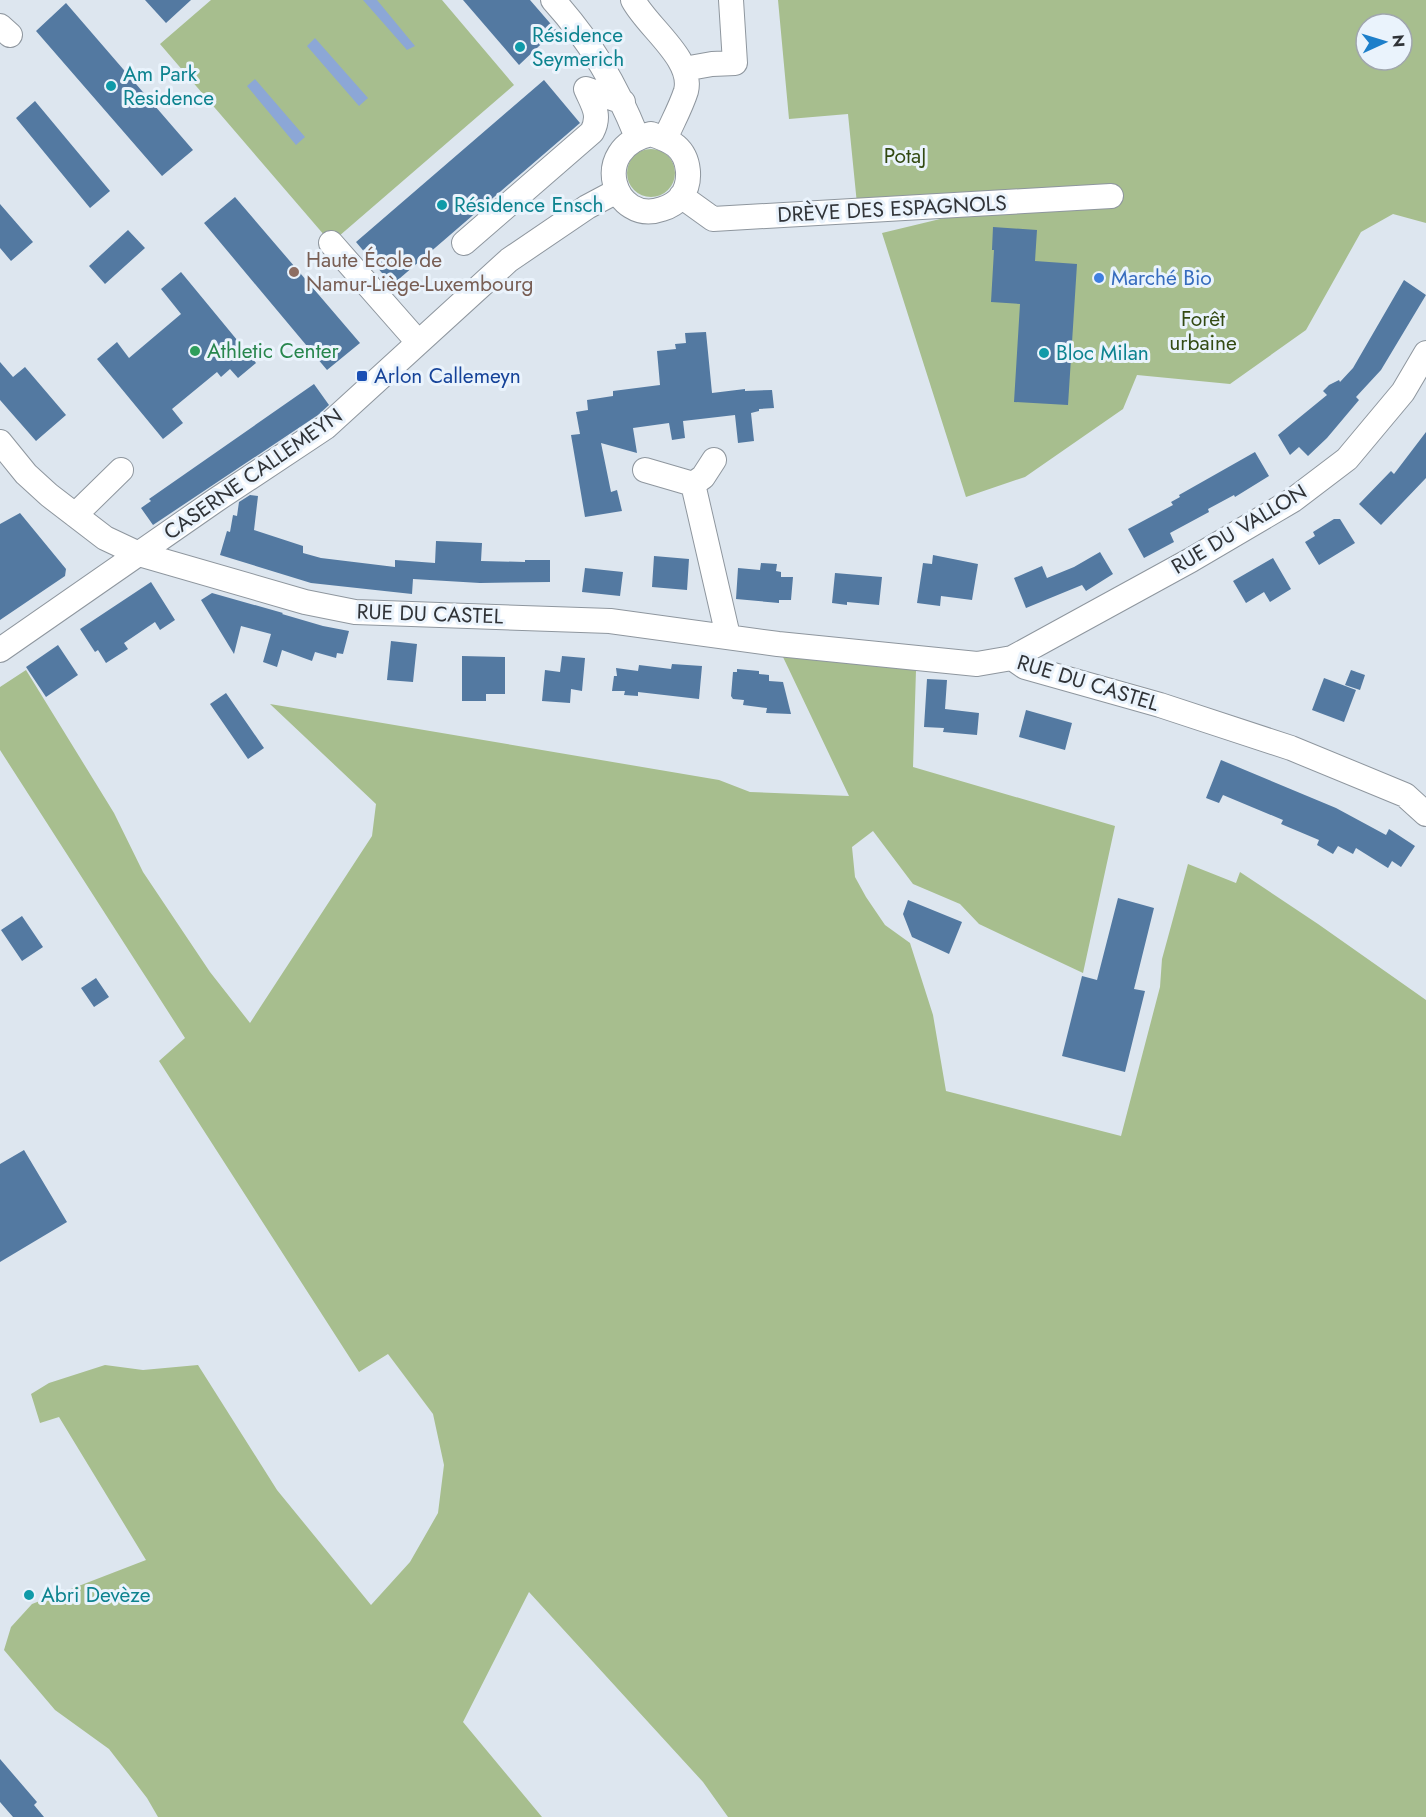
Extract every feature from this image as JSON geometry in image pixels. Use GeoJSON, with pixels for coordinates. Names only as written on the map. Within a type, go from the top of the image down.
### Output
{"type":"FeatureCollection","features":[{"type":"Feature","properties":{"kind":"street"},"geometry":{"type":"LineString","coordinates":[[553,0],[575,24],[596,53],[623,102],[637,137]]}},
{"type":"Feature","properties":{"kind":"street"},"geometry":{"type":"LineString","coordinates":[[633,0],[639,11],[671,47],[684,69],[686,89],[665,139]]}},
{"type":"Feature","properties":{"kind":"street"},"geometry":{"type":"LineString","coordinates":[[684,69],[735,63],[731,0]]}},
{"type":"Feature","properties":{"kind":"street"},"geometry":{"type":"LineString","coordinates":[[464,243],[592,132],[597,123],[596,115],[586,89],[623,102]]}},
{"type":"Feature","properties":{"kind":"street"},"geometry":{"type":"LineString","coordinates":[[651,134],[665,139],[676,146],[685,157],[688,170],[687,184],[681,196],[670,207],[656,212],[640,210],[626,203],[617,191],[613,179],[618,154],[637,137],[651,134]]}},
{"type":"Feature","properties":{"kind":"street","name":"CASERNE CALLEMEYN"},"geometry":{"type":"LineString","coordinates":[[0,650],[216,500],[326,427],[509,260],[587,207],[617,191]]}},
{"type":"Feature","properties":{"kind":"street","name":"DRÈVE DES ESPAGNOLS"},"geometry":{"type":"LineString","coordinates":[[681,196],[713,219],[1111,196]]}},
{"type":"Feature","properties":{"kind":"street"},"geometry":{"type":"LineString","coordinates":[[332,243],[418,342]]}},
{"type":"Feature","properties":{"kind":"street","name":"RUE DU VALLON"},"geometry":{"type":"LineString","coordinates":[[1012,658],[1191,560],[1293,500],[1347,459],[1403,393],[1426,353]]}},
{"type":"Feature","properties":{"kind":"street","name":"RUE DU CASTEL"},"geometry":{"type":"LineString","coordinates":[[0,442],[26,474],[49,495],[105,538],[139,554],[305,602],[356,612],[610,621],[838,651],[977,664],[1012,658],[1025,667],[1160,705],[1291,748],[1405,795],[1426,814]]}},
{"type":"Feature","properties":{"kind":"street"},"geometry":{"type":"LineString","coordinates":[[693,484],[703,477],[714,460]]}},
{"type":"Feature","properties":{"kind":"street"},"geometry":{"type":"LineString","coordinates":[[75,515],[121,470]]}},
{"type":"Feature","properties":{"kind":"street"},"geometry":{"type":"LineString","coordinates":[[645,470],[693,484]]}},
{"type":"Feature","properties":{"kind":"street"},"geometry":{"type":"LineString","coordinates":[[693,484],[728,636]]}},
{"type":"Feature","properties":{"kind":"green space"},"geometry":{"type":"Polygon","coordinates":[[[211,0],[442,0],[514,85],[331,243],[160,44],[211,0]]]}},
{"type":"Feature","properties":{"kind":"green space"},"geometry":{"type":"Polygon","coordinates":[[[778,0],[1426,0],[1426,223],[1393,214],[1361,232],[1306,330],[1230,384],[1137,375],[1123,409],[1025,477],[966,497],[882,233],[1061,190],[857,204],[848,114],[789,119],[778,0]]]}},
{"type":"Feature","properties":{"kind":"green space"},"geometry":{"type":"Polygon","coordinates":[[[646,149],[656,149],[668,156],[675,168],[675,178],[668,190],[656,197],[646,197],[631,186],[627,178],[627,168],[638,153],[646,149]]]}},
{"type":"Feature","properties":{"kind":"green space"},"geometry":{"type":"Polygon","coordinates":[[[783,657],[916,670],[913,767],[1115,826],[1083,973],[979,924],[960,904],[913,884],[873,831],[852,847],[855,877],[866,897],[885,925],[910,943],[933,1015],[946,1091],[1121,1136],[1160,987],[1162,959],[1188,864],[1236,883],[1240,872],[1426,1000],[1426,1817],[728,1817],[703,1782],[529,1592],[463,1722],[542,1817],[158,1817],[147,1798],[109,1749],[55,1710],[4,1650],[11,1627],[32,1604],[146,1560],[59,1417],[40,1423],[31,1394],[49,1383],[105,1365],[143,1370],[198,1365],[277,1490],[371,1605],[410,1562],[438,1513],[444,1465],[433,1414],[388,1354],[359,1372],[159,1061],[185,1038],[0,750],[0,687],[26,670],[114,813],[143,872],[210,972],[250,1023],[372,836],[376,804],[270,704],[719,780],[750,792],[849,796],[783,657]]]}},
{"type":"Feature","properties":{"kind":"water"},"geometry":{"type":"Polygon","coordinates":[[[363,0],[377,0],[415,46],[407,50],[363,0]]]}},
{"type":"Feature","properties":{"kind":"water"},"geometry":{"type":"Polygon","coordinates":[[[315,38],[368,98],[359,106],[307,46],[315,38]]]}},
{"type":"Feature","properties":{"kind":"water"},"geometry":{"type":"Polygon","coordinates":[[[255,79],[305,137],[296,145],[247,86],[255,79]]]}},
{"type":"Feature","properties":{"kind":"building"},"geometry":{"type":"Polygon","coordinates":[[[145,0],[191,0],[166,23],[145,0]]]}},
{"type":"Feature","properties":{"kind":"building","name":"Résidence Seymerich"},"geometry":{"type":"Polygon","coordinates":[[[463,0],[530,0],[556,30],[519,65],[463,0]]]}},
{"type":"Feature","properties":{"kind":"building","name":"Am Park Residence"},"geometry":{"type":"Polygon","coordinates":[[[66,3],[193,150],[162,176],[36,31],[66,3]]]}},
{"type":"Feature","properties":{"kind":"building","name":"Résidence Ensch"},"geometry":{"type":"Polygon","coordinates":[[[544,80],[580,123],[392,285],[356,242],[544,80]]]}},
{"type":"Feature","properties":{"kind":"building"},"geometry":{"type":"Polygon","coordinates":[[[35,101],[110,191],[90,208],[16,118],[35,101]]]}},
{"type":"Feature","properties":{"kind":"building"},"geometry":{"type":"Polygon","coordinates":[[[235,197],[360,343],[327,370],[204,223],[235,197]]]}},
{"type":"Feature","properties":{"kind":"building"},"geometry":{"type":"Polygon","coordinates":[[[0,204],[33,242],[11,261],[0,248],[0,204]]]}},
{"type":"Feature","properties":{"kind":"building","name":"Bloc Milan"},"geometry":{"type":"Polygon","coordinates":[[[993,227],[1037,230],[1035,261],[1077,264],[1068,405],[1014,402],[1020,304],[991,302],[993,227]]]}},
{"type":"Feature","properties":{"kind":"building"},"geometry":{"type":"Polygon","coordinates":[[[128,230],[145,248],[105,284],[89,266],[128,230]]]}},
{"type":"Feature","properties":{"kind":"building","name":"Athletic Center"},"geometry":{"type":"Polygon","coordinates":[[[181,272],[256,363],[238,378],[230,369],[221,377],[217,372],[172,409],[183,423],[163,439],[97,359],[117,342],[129,358],[181,314],[161,289],[181,272]]]}},
{"type":"Feature","properties":{"kind":"building"},"geometry":{"type":"Polygon","coordinates":[[[1404,280],[1426,295],[1381,370],[1356,397],[1359,400],[1327,438],[1308,456],[1299,447],[1290,455],[1278,435],[1327,395],[1323,391],[1329,385],[1339,380],[1340,382],[1353,368],[1404,280]]]}},
{"type":"Feature","properties":{"kind":"building"},"geometry":{"type":"Polygon","coordinates":[[[706,332],[712,393],[745,389],[745,391],[772,390],[774,408],[759,409],[751,413],[754,441],[738,443],[735,415],[683,421],[685,438],[672,440],[669,423],[633,428],[637,453],[601,443],[611,492],[617,490],[622,511],[585,517],[571,435],[580,434],[576,412],[588,410],[587,400],[613,396],[613,391],[660,385],[657,351],[676,349],[675,344],[686,343],[685,333],[706,332]]]}},
{"type":"Feature","properties":{"kind":"building"},"geometry":{"type":"Polygon","coordinates":[[[0,362],[13,377],[25,367],[66,415],[36,441],[0,400],[0,362]]]}},
{"type":"Feature","properties":{"kind":"building"},"geometry":{"type":"Polygon","coordinates":[[[314,384],[329,405],[318,415],[153,525],[141,508],[151,501],[149,499],[314,384]]]}},
{"type":"Feature","properties":{"kind":"building"},"geometry":{"type":"Polygon","coordinates":[[[1426,432],[1426,478],[1381,525],[1359,504],[1391,471],[1394,474],[1426,432]]]}},
{"type":"Feature","properties":{"kind":"building"},"geometry":{"type":"Polygon","coordinates":[[[1255,452],[1269,476],[1235,497],[1234,495],[1208,509],[1209,512],[1170,533],[1174,542],[1144,558],[1128,529],[1173,505],[1171,502],[1180,497],[1179,495],[1255,452]]]}},
{"type":"Feature","properties":{"kind":"building"},"geometry":{"type":"Polygon","coordinates":[[[250,495],[258,496],[254,530],[303,546],[303,553],[321,558],[395,567],[395,560],[435,563],[436,541],[482,543],[481,561],[550,560],[550,582],[480,583],[413,579],[412,594],[311,583],[220,555],[227,531],[230,532],[233,515],[237,516],[239,502],[250,495]]]}},
{"type":"Feature","properties":{"kind":"building"},"geometry":{"type":"Polygon","coordinates":[[[20,513],[66,569],[65,576],[0,620],[0,524],[20,513]]]}},
{"type":"Feature","properties":{"kind":"building"},"geometry":{"type":"Polygon","coordinates":[[[1334,519],[1340,519],[1355,543],[1319,565],[1305,542],[1315,536],[1313,532],[1334,519]]]}},
{"type":"Feature","properties":{"kind":"building"},"geometry":{"type":"Polygon","coordinates":[[[1100,552],[1113,574],[1086,591],[1082,585],[1026,608],[1014,578],[1042,566],[1047,578],[1074,567],[1100,552]]]}},
{"type":"Feature","properties":{"kind":"building"},"geometry":{"type":"Polygon","coordinates":[[[933,555],[978,564],[972,600],[941,596],[940,606],[917,603],[923,563],[932,564],[933,555]]]}},
{"type":"Feature","properties":{"kind":"building"},"geometry":{"type":"Polygon","coordinates":[[[654,556],[689,559],[687,590],[652,587],[654,556]]]}},
{"type":"Feature","properties":{"kind":"building"},"geometry":{"type":"Polygon","coordinates":[[[1273,558],[1291,589],[1270,602],[1264,592],[1246,603],[1233,581],[1273,558]]]}},
{"type":"Feature","properties":{"kind":"building"},"geometry":{"type":"Polygon","coordinates":[[[761,563],[777,564],[776,571],[781,572],[781,577],[793,577],[791,600],[779,600],[779,603],[736,599],[738,568],[760,570],[761,563]]]}},
{"type":"Feature","properties":{"kind":"building"},"geometry":{"type":"Polygon","coordinates":[[[585,568],[623,572],[620,596],[582,592],[585,568]]]}},
{"type":"Feature","properties":{"kind":"building"},"geometry":{"type":"Polygon","coordinates":[[[835,573],[882,577],[879,605],[832,603],[835,573]]]}},
{"type":"Feature","properties":{"kind":"building"},"geometry":{"type":"Polygon","coordinates":[[[151,582],[175,620],[160,630],[155,622],[124,643],[128,649],[106,663],[98,650],[95,652],[80,629],[151,582]]]}},
{"type":"Feature","properties":{"kind":"building"},"geometry":{"type":"Polygon","coordinates":[[[212,593],[323,626],[349,631],[343,654],[337,653],[336,658],[315,652],[312,661],[282,650],[277,667],[263,662],[271,634],[241,626],[234,654],[201,600],[212,593]]]}},
{"type":"Feature","properties":{"kind":"building"},"geometry":{"type":"Polygon","coordinates":[[[391,641],[417,644],[413,682],[387,680],[391,641]]]}},
{"type":"Feature","properties":{"kind":"building"},"geometry":{"type":"Polygon","coordinates":[[[58,645],[78,675],[46,697],[26,667],[58,645]]]}},
{"type":"Feature","properties":{"kind":"building"},"geometry":{"type":"Polygon","coordinates":[[[462,656],[505,657],[505,694],[486,694],[486,701],[462,701],[462,656]]]}},
{"type":"Feature","properties":{"kind":"building"},"geometry":{"type":"Polygon","coordinates":[[[562,656],[585,658],[582,691],[571,689],[570,703],[542,701],[545,670],[560,672],[562,656]]]}},
{"type":"Feature","properties":{"kind":"building"},"geometry":{"type":"Polygon","coordinates":[[[672,664],[702,666],[699,699],[638,692],[638,696],[624,695],[625,691],[612,691],[614,676],[617,676],[616,668],[638,671],[639,665],[671,669],[672,664]]]}},
{"type":"Feature","properties":{"kind":"building"},"geometry":{"type":"Polygon","coordinates":[[[737,669],[759,671],[759,674],[769,675],[769,681],[783,682],[791,714],[766,713],[767,708],[743,705],[744,700],[733,699],[731,696],[733,672],[737,672],[737,669]]]}},
{"type":"Feature","properties":{"kind":"building"},"geometry":{"type":"Polygon","coordinates":[[[1351,670],[1365,675],[1360,690],[1345,685],[1351,670]]]}},
{"type":"Feature","properties":{"kind":"building"},"geometry":{"type":"Polygon","coordinates":[[[1324,678],[1356,690],[1344,722],[1312,710],[1324,678]]]}},
{"type":"Feature","properties":{"kind":"building"},"geometry":{"type":"Polygon","coordinates":[[[927,679],[947,680],[945,709],[979,713],[977,735],[943,732],[944,728],[924,727],[927,679]]]}},
{"type":"Feature","properties":{"kind":"building"},"geometry":{"type":"Polygon","coordinates":[[[226,693],[264,748],[248,759],[210,704],[226,693]]]}},
{"type":"Feature","properties":{"kind":"building"},"geometry":{"type":"Polygon","coordinates":[[[1026,710],[1072,723],[1065,750],[1019,737],[1026,710]]]}},
{"type":"Feature","properties":{"kind":"building"},"geometry":{"type":"Polygon","coordinates":[[[1221,760],[1336,808],[1386,835],[1389,829],[1415,846],[1401,867],[1392,861],[1388,868],[1356,848],[1353,854],[1338,846],[1333,854],[1317,845],[1319,840],[1281,824],[1283,820],[1223,795],[1219,803],[1206,798],[1221,760]]]}},
{"type":"Feature","properties":{"kind":"building"},"geometry":{"type":"Polygon","coordinates":[[[1118,898],[1154,908],[1134,989],[1145,991],[1125,1072],[1062,1056],[1082,976],[1097,980],[1118,898]]]}},
{"type":"Feature","properties":{"kind":"building"},"geometry":{"type":"Polygon","coordinates":[[[908,900],[962,922],[949,954],[912,937],[903,914],[908,900]]]}},
{"type":"Feature","properties":{"kind":"building"},"geometry":{"type":"Polygon","coordinates":[[[22,916],[43,947],[22,961],[1,930],[22,916]]]}},
{"type":"Feature","properties":{"kind":"building"},"geometry":{"type":"Polygon","coordinates":[[[96,978],[109,997],[94,1007],[81,988],[96,978]]]}},
{"type":"Feature","properties":{"kind":"building"},"geometry":{"type":"Polygon","coordinates":[[[24,1150],[67,1222],[0,1262],[0,1164],[24,1150]]]}},
{"type":"Feature","properties":{"kind":"building"},"geometry":{"type":"Polygon","coordinates":[[[0,1759],[37,1802],[34,1805],[44,1817],[13,1817],[0,1802],[0,1759]]]}},
{"type":"Feature","properties":{"kind":"place","name":"Résidence Seymerich"},"geometry":{"type":"Point","coordinates":[520,47]}},
{"type":"Feature","properties":{"kind":"place","name":"Am Park Residence"},"geometry":{"type":"Point","coordinates":[111,86]}},
{"type":"Feature","properties":{"kind":"place","name":"Résidence Ensch"},"geometry":{"type":"Point","coordinates":[442,205]}},
{"type":"Feature","properties":{"kind":"place","name":"Haute École de Namur-Liège-Luxembourg"},"geometry":{"type":"Point","coordinates":[294,272]}},
{"type":"Feature","properties":{"kind":"place","name":"Marché Bio"},"geometry":{"type":"Point","coordinates":[1099,278]}},
{"type":"Feature","properties":{"kind":"place","name":"Athletic Center"},"geometry":{"type":"Point","coordinates":[195,351]}},
{"type":"Feature","properties":{"kind":"place","name":"Bloc Milan"},"geometry":{"type":"Point","coordinates":[1044,353]}},
{"type":"Feature","properties":{"kind":"place","name":"Arlon Callemeyn"},"geometry":{"type":"Point","coordinates":[362,376]}},
{"type":"Feature","properties":{"kind":"place","name":"Abri Devèze"},"geometry":{"type":"Point","coordinates":[29,1595]}},
{"type":"Feature","properties":{"kind":"park label","name":"PotaJ"},"geometry":{"type":"Point","coordinates":[905,156]}},
{"type":"Feature","properties":{"kind":"park label","name":"Forêt urbaine"},"geometry":{"type":"Point","coordinates":[1203,331]}}]}
